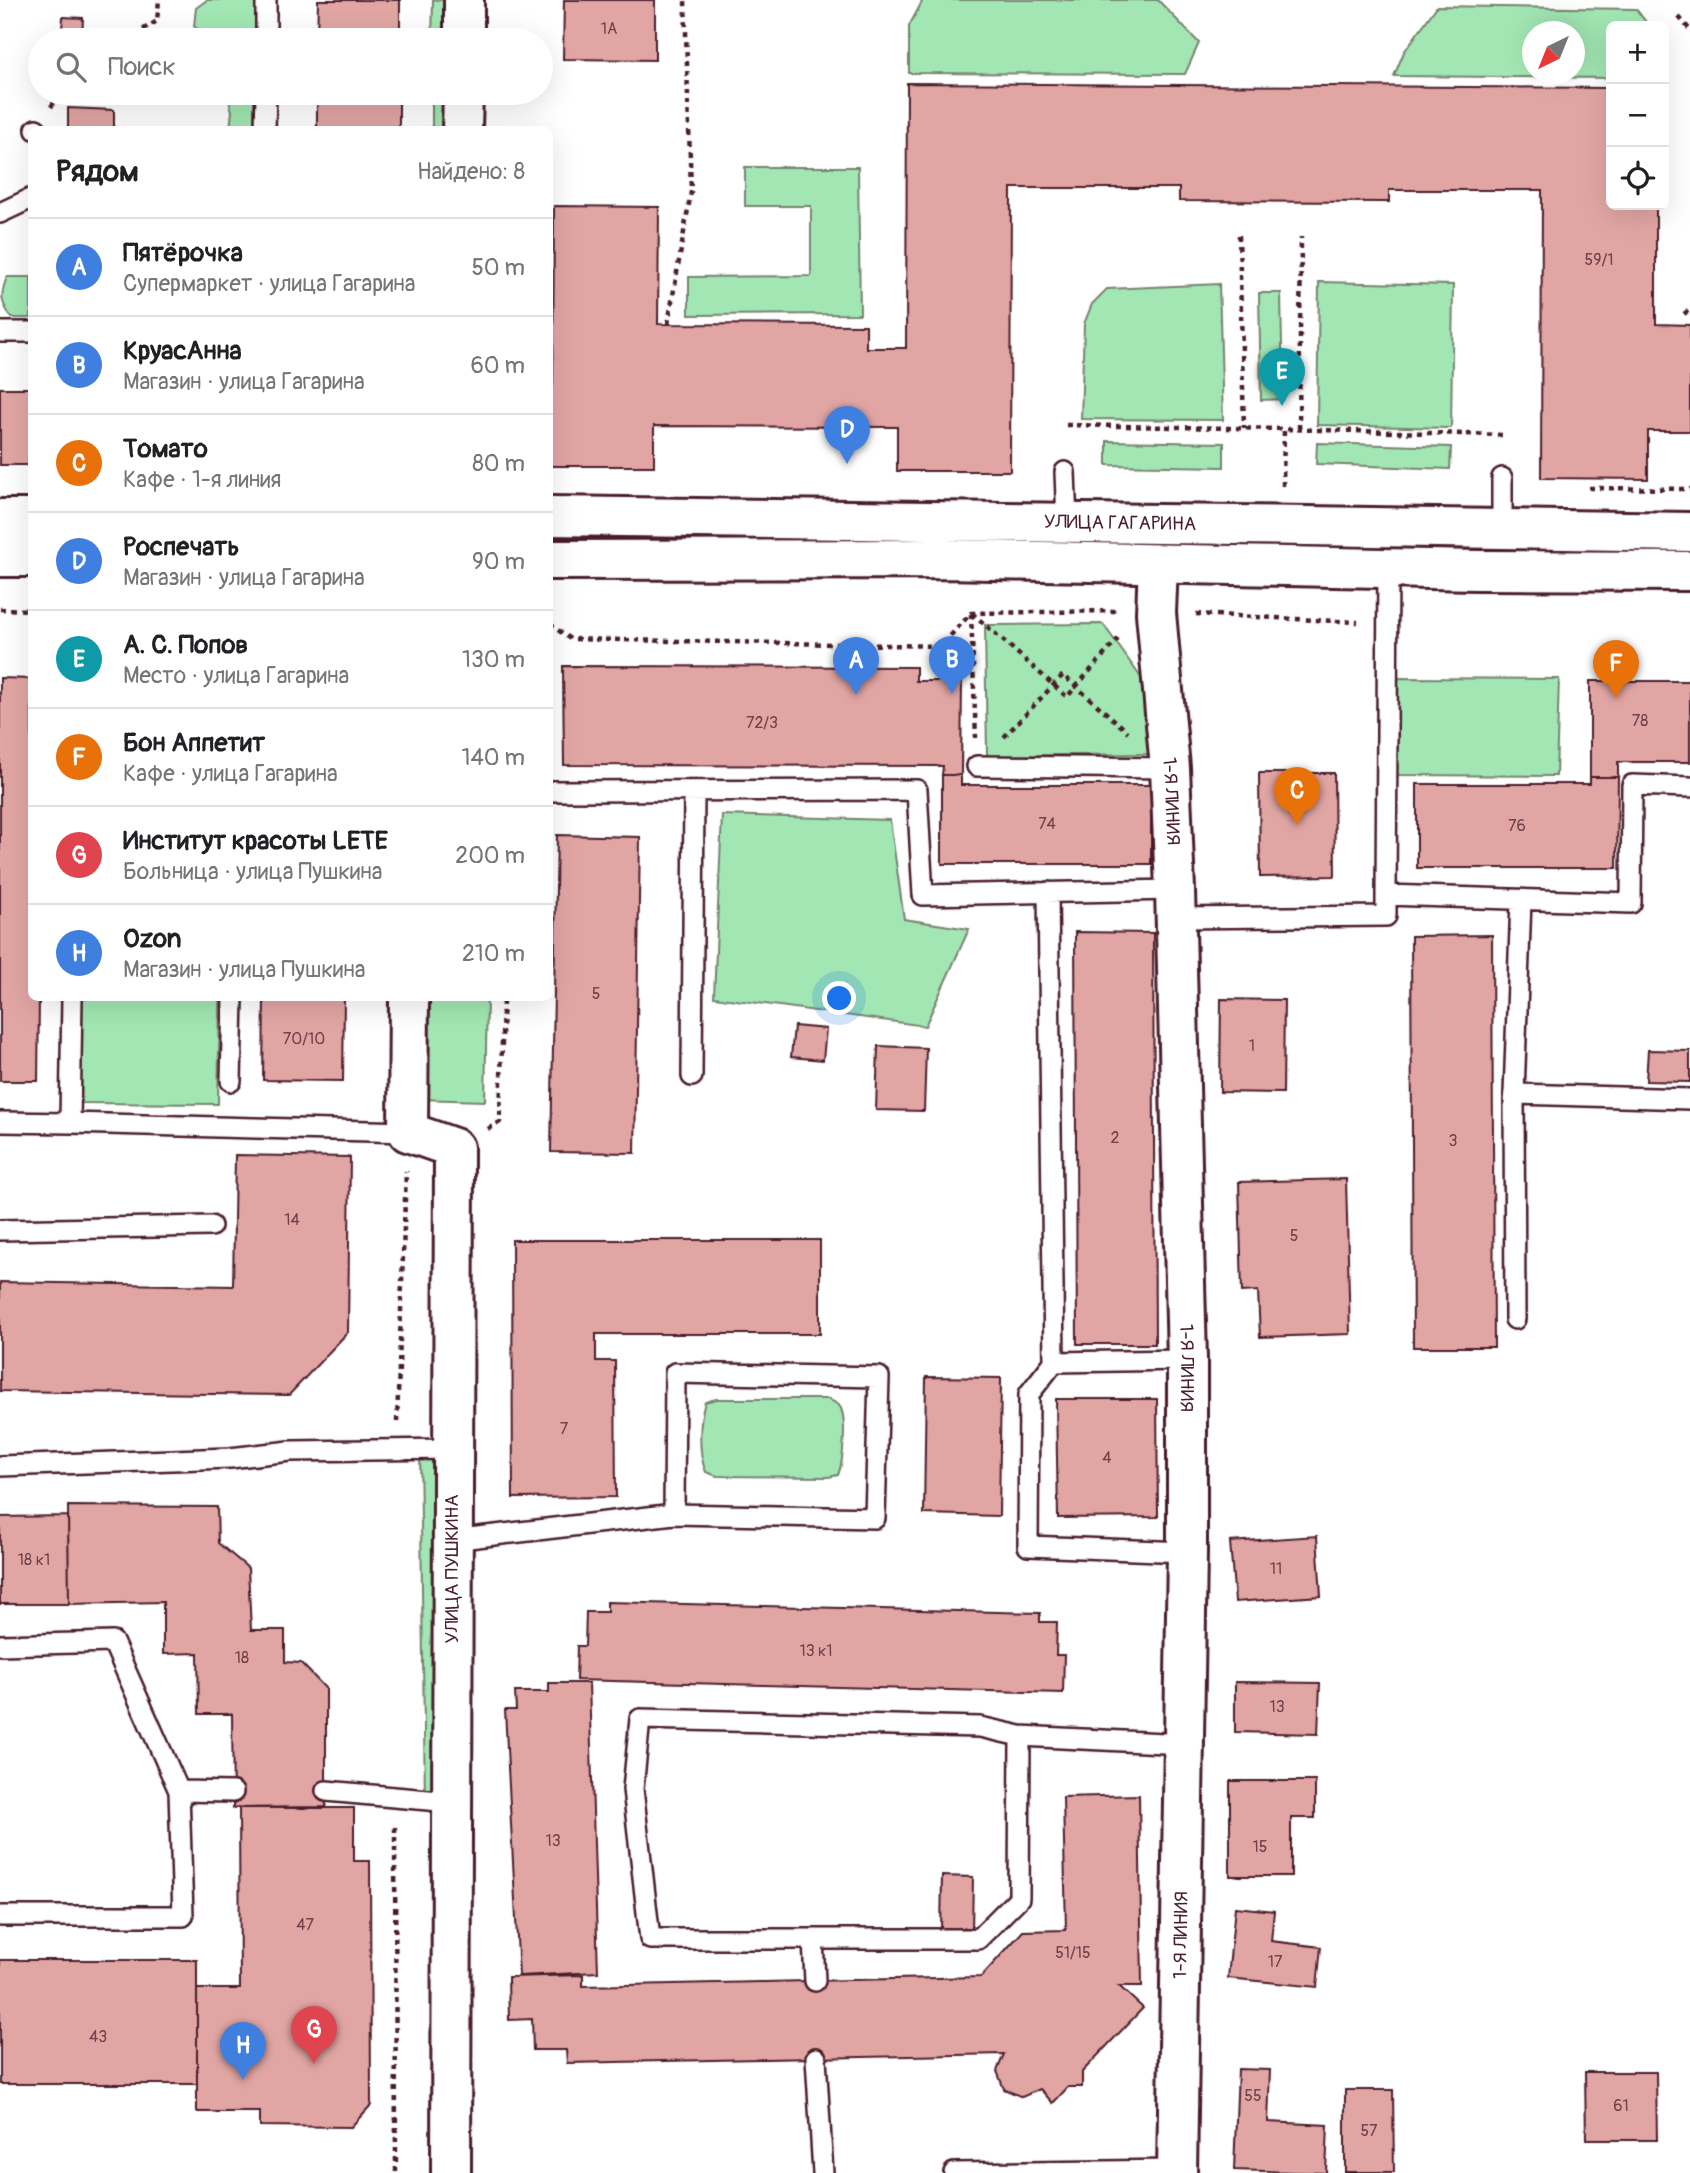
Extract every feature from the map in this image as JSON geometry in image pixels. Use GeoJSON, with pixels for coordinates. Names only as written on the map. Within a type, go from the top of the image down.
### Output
{"type":"FeatureCollection","features":[{"type":"Feature","properties":{"kind":"street"},"geometry":{"type":"LineString","coordinates":[[464,0],[464,28]]}},
{"type":"Feature","properties":{"kind":"street"},"geometry":{"type":"LineString","coordinates":[[462,126],[463,105]]}},
{"type":"Feature","properties":{"kind":"street","name":"УЛИЦА ГАГАРИНА"},"geometry":{"type":"LineString","coordinates":[[553,516],[856,518],[1690,532]]}},
{"type":"Feature","properties":{"kind":"street"},"geometry":{"type":"LineString","coordinates":[[0,519],[28,519]]}},
{"type":"Feature","properties":{"kind":"street"},"geometry":{"type":"LineString","coordinates":[[0,557],[28,557]]}},
{"type":"Feature","properties":{"kind":"street","name":"УЛИЦА ГАГАРИНА"},"geometry":{"type":"LineString","coordinates":[[553,560],[946,559],[1690,571]]}},
{"type":"Feature","properties":{"kind":"street","name":"1-Я ЛИНИЯ"},"geometry":{"type":"LineString","coordinates":[[1158,564],[1149,612],[1170,768],[1187,1360],[1185,1744],[1177,2171]]}},
{"type":"Feature","properties":{"kind":"street"},"geometry":{"type":"LineString","coordinates":[[409,1001],[408,1132],[454,1147]]}},
{"type":"Feature","properties":{"kind":"street","name":"УЛИЦА ПУШКИНА"},"geometry":{"type":"LineString","coordinates":[[451,2173],[454,1147]]}},
{"type":"Feature","properties":{"kind":"lane"},"geometry":{"type":"LineString","coordinates":[[266,0],[266,28]]}},
{"type":"Feature","properties":{"kind":"lane"},"geometry":{"type":"LineString","coordinates":[[265,105],[265,126]]}},
{"type":"Feature","properties":{"kind":"lane"},"geometry":{"type":"LineString","coordinates":[[0,213],[28,200]]}},
{"type":"Feature","properties":{"kind":"lane"},"geometry":{"type":"LineString","coordinates":[[0,332],[28,332]]}},
{"type":"Feature","properties":{"kind":"lane"},"geometry":{"type":"LineString","coordinates":[[1065,472],[1067,523]]}},
{"type":"Feature","properties":{"kind":"lane"},"geometry":{"type":"LineString","coordinates":[[1502,478],[1502,530]]}},
{"type":"Feature","properties":{"kind":"lane"},"geometry":{"type":"LineString","coordinates":[[553,791],[917,790],[923,895],[1048,892],[1175,904],[1386,916],[1388,568]]}},
{"type":"Feature","properties":{"kind":"lane"},"geometry":{"type":"LineString","coordinates":[[977,766],[1170,768]]}},
{"type":"Feature","properties":{"kind":"lane"},"geometry":{"type":"LineString","coordinates":[[1386,895],[1631,903],[1632,785],[1690,787]]}},
{"type":"Feature","properties":{"kind":"lane"},"geometry":{"type":"LineString","coordinates":[[692,1076],[694,791]]}},
{"type":"Feature","properties":{"kind":"lane"},"geometry":{"type":"LineString","coordinates":[[1048,892],[1054,1362],[1029,1394],[1028,1546],[1187,1552]]}},
{"type":"Feature","properties":{"kind":"lane"},"geometry":{"type":"LineString","coordinates":[[1515,1319],[1514,1094],[1521,900]]}},
{"type":"Feature","properties":{"kind":"lane"},"geometry":{"type":"LineString","coordinates":[[70,1123],[72,1001]]}},
{"type":"Feature","properties":{"kind":"lane"},"geometry":{"type":"LineString","coordinates":[[232,1081],[233,1001]]}},
{"type":"Feature","properties":{"kind":"lane"},"geometry":{"type":"LineString","coordinates":[[1514,1094],[1690,1100]]}},
{"type":"Feature","properties":{"kind":"lane"},"geometry":{"type":"LineString","coordinates":[[0,1122],[408,1132]]}},
{"type":"Feature","properties":{"kind":"lane"},"geometry":{"type":"LineString","coordinates":[[0,1230],[211,1226]]}},
{"type":"Feature","properties":{"kind":"lane"},"geometry":{"type":"LineString","coordinates":[[1054,1362],[1187,1360]]}},
{"type":"Feature","properties":{"kind":"lane"},"geometry":{"type":"LineString","coordinates":[[452,1540],[674,1514],[875,1518],[879,1377],[675,1373],[674,1514]]}},
{"type":"Feature","properties":{"kind":"lane"},"geometry":{"type":"LineString","coordinates":[[0,1466],[230,1458],[290,1451],[452,1449]]}},
{"type":"Feature","properties":{"kind":"lane"},"geometry":{"type":"LineString","coordinates":[[0,1645],[113,1642],[179,1791],[183,1916],[0,1916]]}},
{"type":"Feature","properties":{"kind":"lane"},"geometry":{"type":"LineString","coordinates":[[1020,1736],[1019,1898],[978,1939],[650,1939],[633,1789],[640,1719],[980,1727],[1020,1736],[1185,1744]]}},
{"type":"Feature","properties":{"kind":"lane"},"geometry":{"type":"LineString","coordinates":[[179,1791],[233,1792]]}},
{"type":"Feature","properties":{"kind":"lane"},"geometry":{"type":"LineString","coordinates":[[326,1791],[451,1801]]}},
{"type":"Feature","properties":{"kind":"lane"},"geometry":{"type":"LineString","coordinates":[[813,1940],[815,1981]]}},
{"type":"Feature","properties":{"kind":"lane"},"geometry":{"type":"LineString","coordinates":[[816,2058],[823,2173]]}},
{"type":"Feature","properties":{"kind":"lane"},"geometry":{"type":"LineString","coordinates":[[954,2173],[1177,2171]]}},
{"type":"Feature","properties":{"kind":"path"},"geometry":{"type":"LineString","coordinates":[[146,28],[157,21],[159,0]]}},
{"type":"Feature","properties":{"kind":"path"},"geometry":{"type":"LineString","coordinates":[[668,324],[691,192],[685,0]]}},
{"type":"Feature","properties":{"kind":"path"},"geometry":{"type":"LineString","coordinates":[[1679,17],[1690,30]]}},
{"type":"Feature","properties":{"kind":"path"},"geometry":{"type":"LineString","coordinates":[[1239,234],[1244,428]]}},
{"type":"Feature","properties":{"kind":"path"},"geometry":{"type":"LineString","coordinates":[[1298,429],[1301,237]]}},
{"type":"Feature","properties":{"kind":"path"},"geometry":{"type":"LineString","coordinates":[[1684,314],[1690,309]]}},
{"type":"Feature","properties":{"kind":"path"},"geometry":{"type":"LineString","coordinates":[[1066,425],[1503,435]]}},
{"type":"Feature","properties":{"kind":"path"},"geometry":{"type":"LineString","coordinates":[[1283,486],[1284,429]]}},
{"type":"Feature","properties":{"kind":"path"},"geometry":{"type":"LineString","coordinates":[[0,609],[28,610]]}},
{"type":"Feature","properties":{"kind":"path"},"geometry":{"type":"LineString","coordinates":[[971,613],[1067,697],[1149,612]]}},
{"type":"Feature","properties":{"kind":"path"},"geometry":{"type":"LineString","coordinates":[[553,626],[570,639],[941,646],[971,613],[1149,612],[1387,623]]}},
{"type":"Feature","properties":{"kind":"path"},"geometry":{"type":"LineString","coordinates":[[971,613],[977,766]]}},
{"type":"Feature","properties":{"kind":"path"},"geometry":{"type":"LineString","coordinates":[[977,766],[1063,675],[1170,768]]}},
{"type":"Feature","properties":{"kind":"path"},"geometry":{"type":"LineString","coordinates":[[454,1147],[500,1122],[503,1001]]}},
{"type":"Feature","properties":{"kind":"path"},"geometry":{"type":"LineString","coordinates":[[396,1450],[408,1132]]}},
{"type":"Feature","properties":{"kind":"path"},"geometry":{"type":"LineString","coordinates":[[395,1796],[396,2173]]}},
{"type":"Feature","properties":{"kind":"green space"},"geometry":{"type":"Polygon","coordinates":[[[207,0],[256,0],[255,28],[196,28],[194,26],[196,8],[207,0]]]}},
{"type":"Feature","properties":{"kind":"green space"},"geometry":{"type":"Polygon","coordinates":[[[433,0],[456,0],[455,28],[432,28],[433,0]]]}},
{"type":"Feature","properties":{"kind":"green space"},"geometry":{"type":"Polygon","coordinates":[[[923,0],[1158,0],[1199,43],[1185,74],[909,73],[909,26],[923,0]]]}},
{"type":"Feature","properties":{"kind":"green space"},"geometry":{"type":"Polygon","coordinates":[[[1437,6],[1636,9],[1645,21],[1606,21],[1606,78],[1585,78],[1585,21],[1522,21],[1522,77],[1394,76],[1404,52],[1437,6]]]}},
{"type":"Feature","properties":{"kind":"green space"},"geometry":{"type":"Polygon","coordinates":[[[230,105],[254,105],[254,126],[230,126],[230,105]]]}},
{"type":"Feature","properties":{"kind":"green space"},"geometry":{"type":"Polygon","coordinates":[[[432,105],[455,105],[454,126],[432,126],[432,105]]]}},
{"type":"Feature","properties":{"kind":"green space"},"geometry":{"type":"Polygon","coordinates":[[[745,167],[858,167],[860,314],[689,315],[689,277],[811,276],[811,206],[745,206],[745,167]]]}},
{"type":"Feature","properties":{"kind":"green space"},"geometry":{"type":"Polygon","coordinates":[[[7,277],[28,277],[28,318],[12,318],[3,303],[3,289],[7,277]]]}},
{"type":"Feature","properties":{"kind":"green space"},"geometry":{"type":"Polygon","coordinates":[[[1319,282],[1453,285],[1451,428],[1317,425],[1319,282]]]}},
{"type":"Feature","properties":{"kind":"green space"},"geometry":{"type":"Polygon","coordinates":[[[1219,284],[1223,420],[1081,419],[1084,324],[1092,304],[1107,289],[1219,284]]]}},
{"type":"Feature","properties":{"kind":"green space"},"geometry":{"type":"Polygon","coordinates":[[[1259,293],[1281,293],[1283,399],[1261,400],[1259,293]]]}},
{"type":"Feature","properties":{"kind":"green space"},"geometry":{"type":"Polygon","coordinates":[[[1107,441],[1224,443],[1224,467],[1107,465],[1107,441]]]}},
{"type":"Feature","properties":{"kind":"green space"},"geometry":{"type":"Polygon","coordinates":[[[1317,443],[1451,447],[1450,469],[1316,464],[1317,443]]]}},
{"type":"Feature","properties":{"kind":"green space"},"geometry":{"type":"Polygon","coordinates":[[[1103,624],[1147,686],[1148,754],[987,756],[985,625],[1103,624]]]}},
{"type":"Feature","properties":{"kind":"green space"},"geometry":{"type":"Polygon","coordinates":[[[1395,678],[1559,679],[1556,776],[1396,775],[1395,678]]]}},
{"type":"Feature","properties":{"kind":"green space"},"geometry":{"type":"Polygon","coordinates":[[[722,815],[890,820],[904,919],[969,929],[925,1026],[714,997],[722,815]]]}},
{"type":"Feature","properties":{"kind":"green space"},"geometry":{"type":"Polygon","coordinates":[[[82,1001],[220,1001],[218,1104],[79,1103],[82,1001]]]}},
{"type":"Feature","properties":{"kind":"green space"},"geometry":{"type":"Polygon","coordinates":[[[419,1001],[487,1001],[485,1101],[418,1099],[419,1001]]]}},
{"type":"Feature","properties":{"kind":"green space"},"geometry":{"type":"Polygon","coordinates":[[[716,1399],[829,1399],[839,1405],[844,1429],[838,1475],[717,1476],[706,1472],[700,1437],[702,1419],[705,1402],[716,1399]]]}},
{"type":"Feature","properties":{"kind":"green space"},"geometry":{"type":"Polygon","coordinates":[[[452,1449],[451,1802],[425,1801],[420,1450],[452,1449]]]}},
{"type":"Feature","properties":{"kind":"building"},"geometry":{"type":"Polygon","coordinates":[[[318,0],[400,0],[400,28],[317,28],[318,0]]]}},
{"type":"Feature","properties":{"kind":"building"},"geometry":{"type":"Polygon","coordinates":[[[564,0],[655,0],[655,60],[563,59],[564,0]]]}},
{"type":"Feature","properties":{"kind":"building"},"geometry":{"type":"Polygon","coordinates":[[[63,17],[83,18],[83,28],[62,28],[63,17]]]}},
{"type":"Feature","properties":{"kind":"building"},"geometry":{"type":"Polygon","coordinates":[[[907,83],[1606,88],[1606,210],[1656,210],[1656,324],[1690,325],[1690,431],[1648,431],[1648,479],[1541,478],[1542,190],[1389,190],[1389,202],[1179,201],[1179,188],[1011,188],[1010,471],[897,471],[897,427],[654,426],[654,466],[553,466],[554,206],[659,207],[658,324],[866,325],[866,348],[906,348],[907,83]]]}},
{"type":"Feature","properties":{"kind":"building"},"geometry":{"type":"Polygon","coordinates":[[[317,105],[399,105],[399,126],[317,126],[317,105]]]}},
{"type":"Feature","properties":{"kind":"building"},"geometry":{"type":"Polygon","coordinates":[[[68,108],[114,110],[114,126],[68,126],[68,108]]]}},
{"type":"Feature","properties":{"kind":"building"},"geometry":{"type":"Polygon","coordinates":[[[0,388],[28,388],[28,465],[0,465],[0,388]]]}},
{"type":"Feature","properties":{"kind":"building"},"geometry":{"type":"Polygon","coordinates":[[[563,666],[916,667],[916,681],[962,681],[961,775],[942,775],[943,766],[564,765],[563,666]]]}},
{"type":"Feature","properties":{"kind":"building"},"geometry":{"type":"Polygon","coordinates":[[[0,678],[28,679],[28,1001],[39,1001],[38,1081],[0,1081],[0,678]]]}},
{"type":"Feature","properties":{"kind":"building"},"geometry":{"type":"Polygon","coordinates":[[[1590,681],[1690,681],[1690,762],[1618,762],[1618,777],[1590,777],[1590,681]]]}},
{"type":"Feature","properties":{"kind":"building"},"geometry":{"type":"Polygon","coordinates":[[[1259,773],[1334,773],[1335,876],[1260,877],[1259,773]]]}},
{"type":"Feature","properties":{"kind":"building"},"geometry":{"type":"Polygon","coordinates":[[[942,775],[961,775],[961,785],[1151,785],[1151,864],[942,864],[942,775]]]}},
{"type":"Feature","properties":{"kind":"building"},"geometry":{"type":"Polygon","coordinates":[[[1590,777],[1618,777],[1617,868],[1417,868],[1417,784],[1590,784],[1590,777]]]}},
{"type":"Feature","properties":{"kind":"building"},"geometry":{"type":"Polygon","coordinates":[[[557,835],[640,837],[635,1153],[551,1152],[557,835]]]}},
{"type":"Feature","properties":{"kind":"building"},"geometry":{"type":"Polygon","coordinates":[[[1075,932],[1153,933],[1155,1344],[1077,1344],[1075,932]]]}},
{"type":"Feature","properties":{"kind":"building"},"geometry":{"type":"Polygon","coordinates":[[[1492,935],[1494,1347],[1413,1347],[1411,936],[1492,935]]]}},
{"type":"Feature","properties":{"kind":"building"},"geometry":{"type":"Polygon","coordinates":[[[1221,999],[1284,1000],[1283,1093],[1220,1092],[1221,999]]]}},
{"type":"Feature","properties":{"kind":"building"},"geometry":{"type":"Polygon","coordinates":[[[264,1001],[344,1001],[343,1081],[263,1080],[264,1001]]]}},
{"type":"Feature","properties":{"kind":"building"},"geometry":{"type":"Polygon","coordinates":[[[794,1026],[826,1029],[823,1060],[791,1057],[794,1026]]]}},
{"type":"Feature","properties":{"kind":"building"},"geometry":{"type":"Polygon","coordinates":[[[878,1046],[926,1048],[924,1111],[876,1110],[878,1046]]]}},
{"type":"Feature","properties":{"kind":"building"},"geometry":{"type":"Polygon","coordinates":[[[1648,1050],[1690,1051],[1690,1082],[1646,1081],[1648,1050]]]}},
{"type":"Feature","properties":{"kind":"building"},"geometry":{"type":"Polygon","coordinates":[[[235,1155],[350,1157],[348,1332],[289,1395],[0,1391],[0,1282],[233,1286],[235,1155]]]}},
{"type":"Feature","properties":{"kind":"building"},"geometry":{"type":"Polygon","coordinates":[[[1346,1179],[1350,1334],[1260,1337],[1258,1291],[1242,1292],[1239,1182],[1346,1179]]]}},
{"type":"Feature","properties":{"kind":"building"},"geometry":{"type":"Polygon","coordinates":[[[512,1240],[820,1240],[820,1334],[596,1334],[596,1361],[615,1361],[616,1497],[513,1498],[512,1240]]]}},
{"type":"Feature","properties":{"kind":"building"},"geometry":{"type":"Polygon","coordinates":[[[926,1377],[1001,1378],[999,1516],[924,1514],[926,1377]]]}},
{"type":"Feature","properties":{"kind":"building"},"geometry":{"type":"Polygon","coordinates":[[[1056,1399],[1157,1399],[1158,1517],[1058,1518],[1056,1399]]]}},
{"type":"Feature","properties":{"kind":"building"},"geometry":{"type":"Polygon","coordinates":[[[68,1506],[217,1507],[218,1543],[248,1568],[251,1630],[285,1630],[285,1662],[301,1663],[326,1689],[326,1807],[233,1808],[232,1714],[199,1714],[198,1653],[163,1654],[163,1602],[69,1604],[68,1506]]]}},
{"type":"Feature","properties":{"kind":"building"},"geometry":{"type":"Polygon","coordinates":[[[68,1516],[69,1604],[0,1604],[0,1517],[68,1516]]]}},
{"type":"Feature","properties":{"kind":"building"},"geometry":{"type":"Polygon","coordinates":[[[1317,1536],[1321,1596],[1235,1602],[1230,1542],[1317,1536]]]}},
{"type":"Feature","properties":{"kind":"building"},"geometry":{"type":"Polygon","coordinates":[[[607,1602],[1040,1613],[1040,1622],[1057,1622],[1056,1655],[1064,1655],[1063,1693],[576,1680],[577,1646],[585,1646],[586,1612],[607,1612],[607,1602]]]}},
{"type":"Feature","properties":{"kind":"building"},"geometry":{"type":"Polygon","coordinates":[[[1235,1682],[1320,1683],[1318,1734],[1235,1732],[1235,1682]]]}},
{"type":"Feature","properties":{"kind":"building"},"geometry":{"type":"Polygon","coordinates":[[[549,1683],[589,1683],[598,1972],[519,1976],[505,1710],[516,1710],[515,1692],[549,1692],[549,1683]]]}},
{"type":"Feature","properties":{"kind":"building"},"geometry":{"type":"Polygon","coordinates":[[[1230,1781],[1315,1781],[1315,1818],[1291,1818],[1291,1876],[1230,1876],[1230,1781]]]}},
{"type":"Feature","properties":{"kind":"building"},"geometry":{"type":"Polygon","coordinates":[[[1139,1795],[1142,1986],[1119,1986],[1143,2008],[1082,2072],[1082,2087],[1068,2087],[1053,2103],[1040,2089],[1022,2097],[1004,2089],[997,2071],[1004,2054],[567,2063],[566,2050],[533,2050],[532,2019],[509,2020],[508,1977],[583,1975],[583,1986],[981,1977],[1023,1931],[1066,1930],[1063,1797],[1139,1795]]]}},
{"type":"Feature","properties":{"kind":"building"},"geometry":{"type":"Polygon","coordinates":[[[239,1808],[354,1808],[354,1861],[370,1861],[371,2105],[351,2127],[260,2126],[260,2112],[197,2112],[197,1989],[240,1989],[239,1808]]]}},
{"type":"Feature","properties":{"kind":"building"},"geometry":{"type":"Polygon","coordinates":[[[942,1876],[973,1877],[972,1932],[941,1931],[942,1876]]]}},
{"type":"Feature","properties":{"kind":"building"},"geometry":{"type":"Polygon","coordinates":[[[1235,1907],[1274,1911],[1271,1941],[1321,1947],[1317,1987],[1228,1978],[1235,1907]]]}},
{"type":"Feature","properties":{"kind":"building"},"geometry":{"type":"Polygon","coordinates":[[[0,1960],[197,1960],[197,2084],[0,2084],[0,1960]]]}},
{"type":"Feature","properties":{"kind":"building"},"geometry":{"type":"Polygon","coordinates":[[[1238,2069],[1270,2070],[1268,2122],[1328,2125],[1326,2173],[1234,2170],[1238,2069]]]}},
{"type":"Feature","properties":{"kind":"building"},"geometry":{"type":"Polygon","coordinates":[[[1585,2072],[1656,2072],[1657,2140],[1586,2140],[1585,2072]]]}},
{"type":"Feature","properties":{"kind":"building"},"geometry":{"type":"Polygon","coordinates":[[[1345,2090],[1393,2090],[1394,2172],[1345,2172],[1345,2090]]]}},
{"type":"Feature","properties":{"kind":"place","name":"А. С. Попов"},"geometry":{"type":"Point","coordinates":[1282,406]}},
{"type":"Feature","properties":{"kind":"place","name":"Роспечать"},"geometry":{"type":"Point","coordinates":[847,464]}},
{"type":"Feature","properties":{"kind":"place","name":"КруасАнна"},"geometry":{"type":"Point","coordinates":[952,694]}},
{"type":"Feature","properties":{"kind":"place","name":"Пятёрочка"},"geometry":{"type":"Point","coordinates":[856,695]}},
{"type":"Feature","properties":{"kind":"place","name":"Бон Аппетит"},"geometry":{"type":"Point","coordinates":[1616,698]}},
{"type":"Feature","properties":{"kind":"place","name":"Томато"},"geometry":{"type":"Point","coordinates":[1297,825]}},
{"type":"Feature","properties":{"kind":"place","name":"Институт красоты LETE"},"geometry":{"type":"Point","coordinates":[314,2064]}},
{"type":"Feature","properties":{"kind":"place","name":"Ozon"},"geometry":{"type":"Point","coordinates":[243,2080]}}]}
